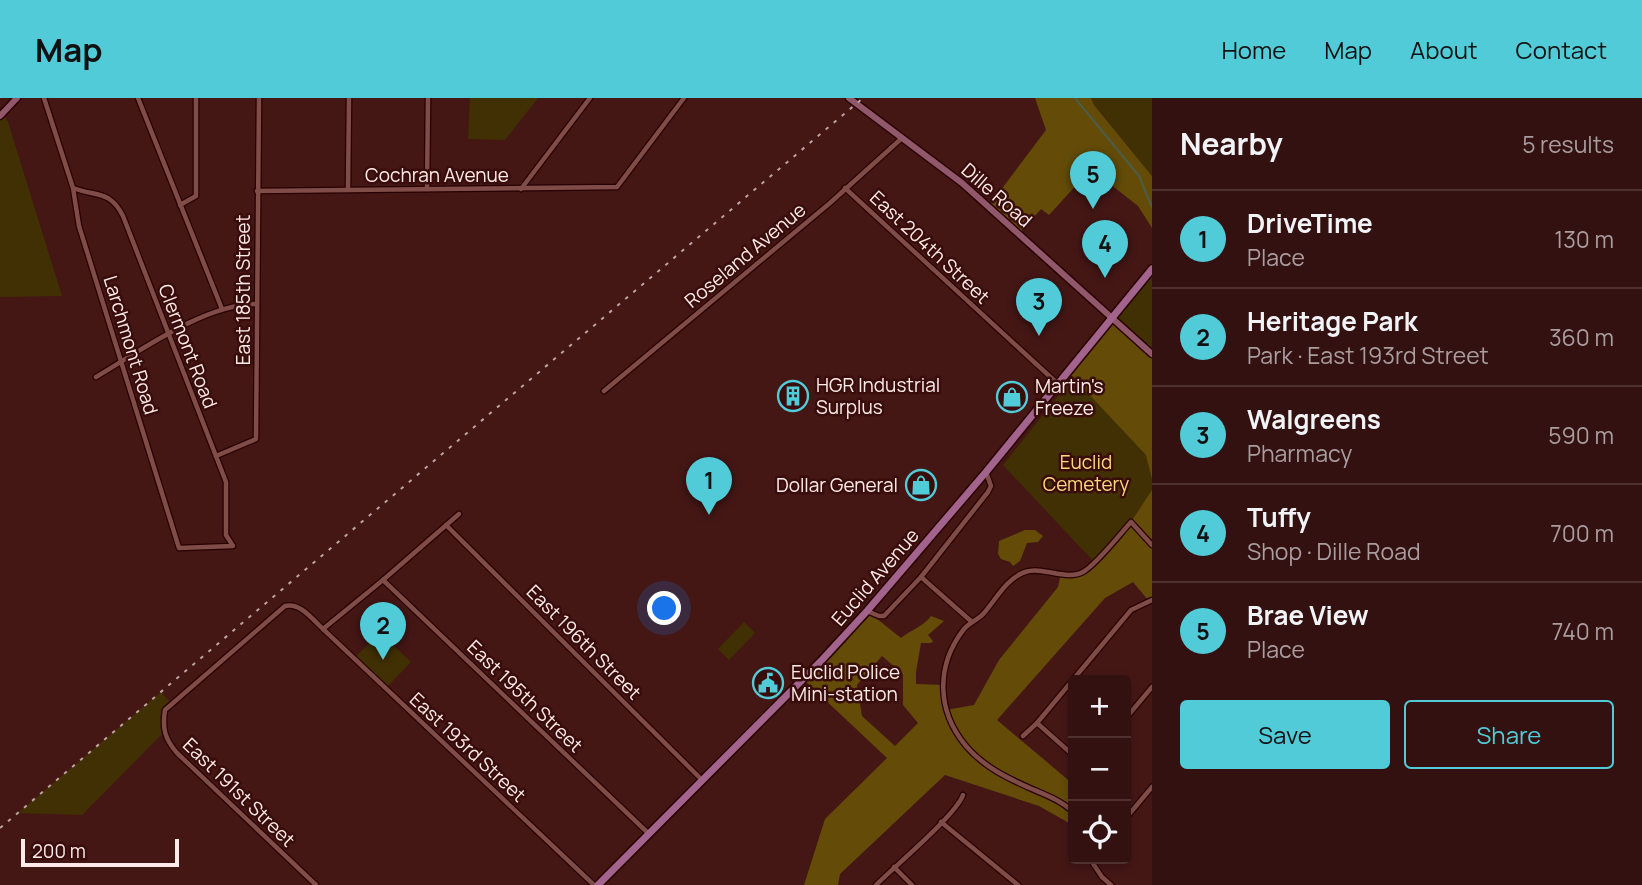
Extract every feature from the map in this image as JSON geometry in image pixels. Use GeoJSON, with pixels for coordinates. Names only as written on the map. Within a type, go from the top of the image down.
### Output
{"type":"FeatureCollection","features":[{"type":"Feature","properties":{"kind":"main road","name":"Euclid Avenue"},"geometry":{"type":"LineString","coordinates":[[596,885],[821,661],[867,611],[986,472],[1152,269]]}},
{"type":"Feature","properties":{"kind":"street"},"geometry":{"type":"LineString","coordinates":[[0,116],[17,98]]}},
{"type":"Feature","properties":{"kind":"street","name":"Larchmont Road"},"geometry":{"type":"LineString","coordinates":[[44,98],[73,188],[79,226],[179,548],[233,546]]}},
{"type":"Feature","properties":{"kind":"street"},"geometry":{"type":"LineString","coordinates":[[138,98],[222,309]]}},
{"type":"Feature","properties":{"kind":"street"},"geometry":{"type":"LineString","coordinates":[[180,205],[196,197],[196,98]]}},
{"type":"Feature","properties":{"kind":"street","name":"East 185th Street"},"geometry":{"type":"LineString","coordinates":[[216,456],[256,439],[258,98]]}},
{"type":"Feature","properties":{"kind":"street"},"geometry":{"type":"LineString","coordinates":[[348,189],[349,98]]}},
{"type":"Feature","properties":{"kind":"street"},"geometry":{"type":"LineString","coordinates":[[427,189],[428,98]]}},
{"type":"Feature","properties":{"kind":"street"},"geometry":{"type":"LineString","coordinates":[[521,189],[590,98]]}},
{"type":"Feature","properties":{"kind":"street","name":"Cochran Avenue"},"geometry":{"type":"LineString","coordinates":[[257,191],[617,187],[684,98]]}},
{"type":"Feature","properties":{"kind":"street","name":"Dille Road"},"geometry":{"type":"LineString","coordinates":[[849,98],[962,183],[1152,354]]}},
{"type":"Feature","properties":{"kind":"street","name":"Roseland Avenue"},"geometry":{"type":"LineString","coordinates":[[604,391],[830,203],[902,138]]}},
{"type":"Feature","properties":{"kind":"street","name":"Clermont Road"},"geometry":{"type":"LineString","coordinates":[[73,188],[104,195],[116,202],[226,482],[226,534],[233,546]]}},
{"type":"Feature","properties":{"kind":"street","name":"East 204th Street"},"geometry":{"type":"LineString","coordinates":[[845,188],[1059,384]]}},
{"type":"Feature","properties":{"kind":"street"},"geometry":{"type":"LineString","coordinates":[[96,377],[202,316],[233,305],[256,304]]}},
{"type":"Feature","properties":{"kind":"street"},"geometry":{"type":"LineString","coordinates":[[867,611],[884,616],[921,576],[988,492],[991,486],[986,472]]}},
{"type":"Feature","properties":{"kind":"street"},"geometry":{"type":"LineString","coordinates":[[323,629],[459,514]]}},
{"type":"Feature","properties":{"kind":"street"},"geometry":{"type":"LineString","coordinates":[[1068,808],[988,766],[966,746],[951,723],[943,698],[943,674],[952,648],[972,622],[981,616],[1017,575],[1032,570],[1070,574],[1082,572],[1131,522],[1152,545]]}},
{"type":"Feature","properties":{"kind":"street","name":"East 196th Street"},"geometry":{"type":"LineString","coordinates":[[446,525],[702,780]]}},
{"type":"Feature","properties":{"kind":"street"},"geometry":{"type":"LineString","coordinates":[[921,576],[972,622]]}},
{"type":"Feature","properties":{"kind":"street","name":"East 195th Street"},"geometry":{"type":"LineString","coordinates":[[383,580],[648,833]]}},
{"type":"Feature","properties":{"kind":"street"},"geometry":{"type":"LineString","coordinates":[[1023,736],[1037,723],[1131,610],[1152,600]]}},
{"type":"Feature","properties":{"kind":"street","name":"East 191st Street"},"geometry":{"type":"LineString","coordinates":[[316,885],[177,753],[165,737],[162,726],[165,710],[285,606],[297,606],[323,629]]}},
{"type":"Feature","properties":{"kind":"street","name":"East 193rd Street"},"geometry":{"type":"LineString","coordinates":[[323,629],[596,885]]}},
{"type":"Feature","properties":{"kind":"street"},"geometry":{"type":"LineString","coordinates":[[1131,712],[1152,687]]}},
{"type":"Feature","properties":{"kind":"street"},"geometry":{"type":"LineString","coordinates":[[1037,723],[1068,751]]}},
{"type":"Feature","properties":{"kind":"street"},"geometry":{"type":"LineString","coordinates":[[1131,812],[1152,787]]}},
{"type":"Feature","properties":{"kind":"street"},"geometry":{"type":"LineString","coordinates":[[876,885],[941,822],[960,802],[962,795]]}},
{"type":"Feature","properties":{"kind":"street"},"geometry":{"type":"LineString","coordinates":[[941,822],[1018,885]]}},
{"type":"Feature","properties":{"kind":"street"},"geometry":{"type":"LineString","coordinates":[[1093,864],[1111,885]]}},
{"type":"Feature","properties":{"kind":"street"},"geometry":{"type":"LineString","coordinates":[[894,867],[912,885]]}},
{"type":"Feature","properties":{"kind":"green space"},"geometry":{"type":"Polygon","coordinates":[[[470,98],[538,98],[505,140],[468,139],[470,98]]]}},
{"type":"Feature","properties":{"kind":"green space"},"geometry":{"type":"Polygon","coordinates":[[[1091,98],[1152,98],[1152,176],[1094,105],[1091,98]]]}},
{"type":"Feature","properties":{"kind":"green space"},"geometry":{"type":"Polygon","coordinates":[[[3,113],[62,296],[0,297],[0,116],[3,113]]]}},
{"type":"Feature","properties":{"kind":"green space","name":"Euclid Cemetery"},"geometry":{"type":"Polygon","coordinates":[[[1152,269],[1152,492],[1137,517],[1095,563],[1003,465],[1073,377],[1152,269]]]}},
{"type":"Feature","properties":{"kind":"green space"},"geometry":{"type":"Polygon","coordinates":[[[744,622],[755,633],[729,660],[718,649],[744,622]]]}},
{"type":"Feature","properties":{"kind":"green space"},"geometry":{"type":"Polygon","coordinates":[[[380,633],[411,662],[386,688],[354,658],[380,633]]]}},
{"type":"Feature","properties":{"kind":"green space"},"geometry":{"type":"Polygon","coordinates":[[[161,692],[172,704],[165,710],[164,732],[82,815],[18,813],[161,692]]]}},
{"type":"Feature","properties":{"kind":"shaded area"},"geometry":{"type":"Polygon","coordinates":[[[1035,98],[1091,98],[1152,176],[1152,228],[1138,206],[1091,169],[1049,215],[1041,209],[1019,234],[988,207],[1046,130],[1035,98]]]}},
{"type":"Feature","properties":{"kind":"shaded area"},"geometry":{"type":"Polygon","coordinates":[[[1111,317],[1152,354],[1152,479],[1146,455],[1068,372],[1111,317]]]}},
{"type":"Feature","properties":{"kind":"shaded area"},"geometry":{"type":"Polygon","coordinates":[[[1152,490],[1152,600],[1148,600],[1133,582],[1105,598],[997,720],[1068,780],[1068,822],[1039,806],[945,775],[840,874],[838,885],[804,885],[825,819],[887,758],[803,679],[867,611],[901,638],[931,616],[944,621],[928,635],[933,641],[931,643],[921,643],[916,684],[942,685],[946,710],[974,705],[999,660],[1058,587],[1061,573],[1086,570],[1131,522],[1152,490]],[[882,656],[857,685],[862,716],[895,746],[918,723],[903,705],[903,674],[882,656]]]}},
{"type":"Feature","properties":{"kind":"shaded area"},"geometry":{"type":"Polygon","coordinates":[[[1025,530],[1035,530],[1043,536],[1038,542],[1027,543],[1020,561],[1013,566],[998,554],[999,541],[1025,530]]]}},
{"type":"Feature","properties":{"kind":"waterway"},"geometry":{"type":"LineString","coordinates":[[1075,98],[1139,176],[1152,207]]}},
{"type":"Feature","properties":{"kind":"railway"},"geometry":{"type":"LineString","coordinates":[[0,828],[863,98]]}},
{"type":"Feature","properties":{"kind":"place","name":"Brae View"},"geometry":{"type":"Point","coordinates":[1093,209]}},
{"type":"Feature","properties":{"kind":"place","name":"Tuffy"},"geometry":{"type":"Point","coordinates":[1105,278]}},
{"type":"Feature","properties":{"kind":"place","name":"Walgreens"},"geometry":{"type":"Point","coordinates":[1039,336]}},
{"type":"Feature","properties":{"kind":"place","name":"HGR Industrial Surplus"},"geometry":{"type":"Point","coordinates":[793,396]}},
{"type":"Feature","properties":{"kind":"place","name":"Martin's Freeze"},"geometry":{"type":"Point","coordinates":[1012,397]}},
{"type":"Feature","properties":{"kind":"place","name":"Dollar General"},"geometry":{"type":"Point","coordinates":[921,485]}},
{"type":"Feature","properties":{"kind":"place","name":"DriveTime"},"geometry":{"type":"Point","coordinates":[709,515]}},
{"type":"Feature","properties":{"kind":"place","name":"Heritage Park"},"geometry":{"type":"Point","coordinates":[383,660]}},
{"type":"Feature","properties":{"kind":"place","name":"Euclid Police Mini-station"},"geometry":{"type":"Point","coordinates":[768,683]}}]}
